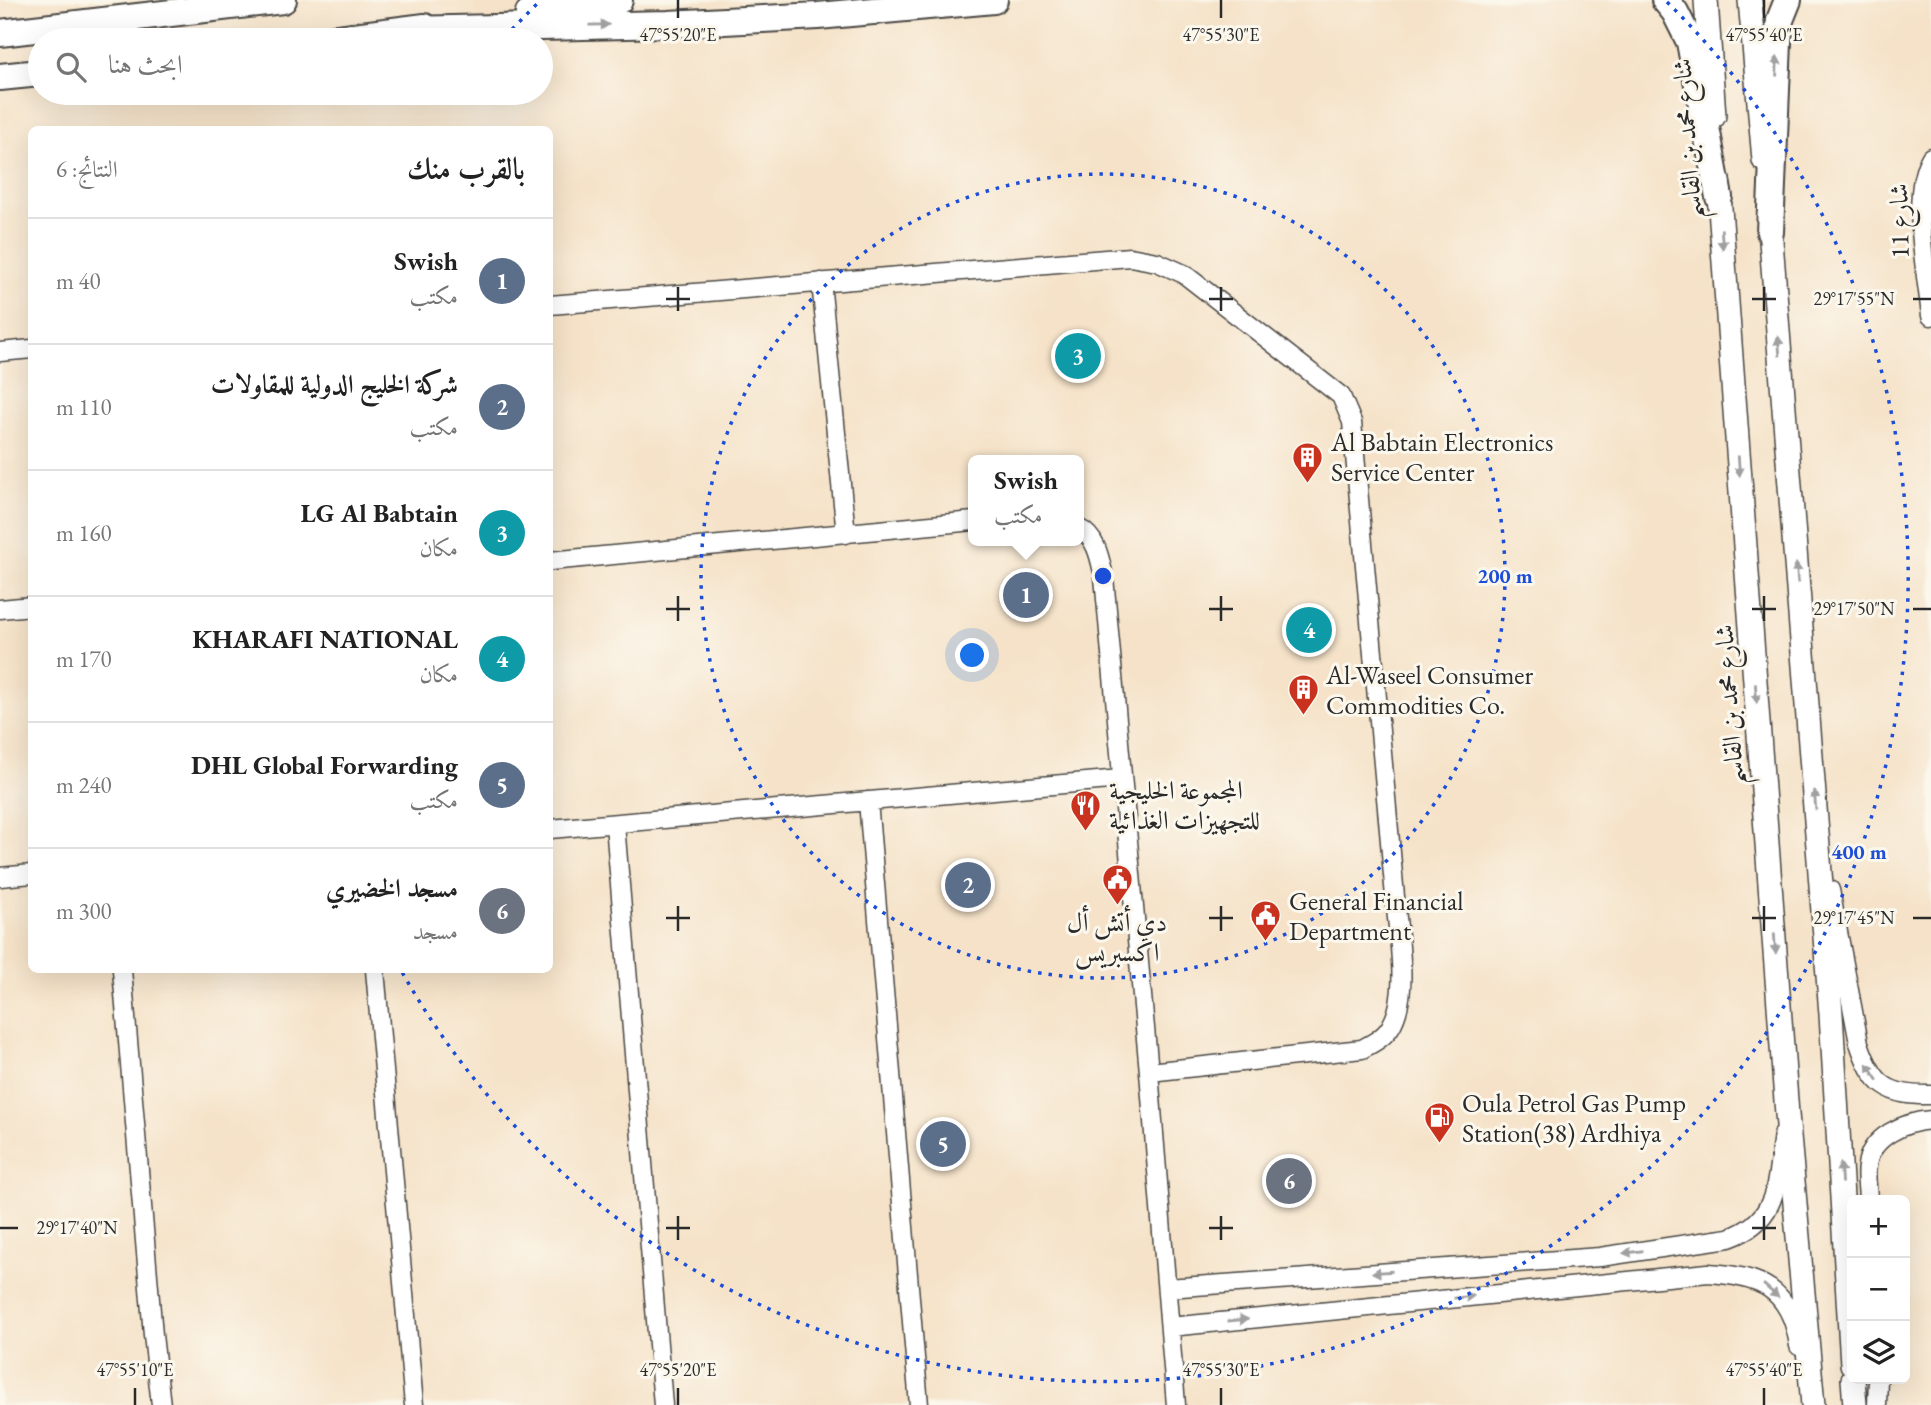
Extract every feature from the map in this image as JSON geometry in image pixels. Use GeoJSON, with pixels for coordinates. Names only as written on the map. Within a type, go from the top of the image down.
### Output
{"type":"FeatureCollection","features":[{"type":"Feature","properties":{"kind":"highway"},"geometry":{"type":"LineString","coordinates":[[43,28],[283,0]]}},
{"type":"Feature","properties":{"kind":"highway"},"geometry":{"type":"LineString","coordinates":[[422,28],[620,0]]}},
{"type":"Feature","properties":{"kind":"highway"},"geometry":{"type":"LineString","coordinates":[[495,28],[668,24],[805,17],[994,0]]}},
{"type":"Feature","properties":{"kind":"highway"},"geometry":{"type":"LineString","coordinates":[[1665,0],[1675,12],[1690,42],[1719,197]]}},
{"type":"Feature","properties":{"kind":"highway"},"geometry":{"type":"LineString","coordinates":[[1770,232],[1778,42],[1780,20],[1788,0]]}},
{"type":"Feature","properties":{"kind":"highway"},"geometry":{"type":"LineString","coordinates":[[0,33],[28,30]]}},
{"type":"Feature","properties":{"kind":"highway"},"geometry":{"type":"LineString","coordinates":[[0,77],[28,74]]}},
{"type":"Feature","properties":{"kind":"main road","name":"شارع محمد بن القاسم"},"geometry":{"type":"LineString","coordinates":[[1706,0],[1787,1114],[1813,1405]]}},
{"type":"Feature","properties":{"kind":"main road"},"geometry":{"type":"LineString","coordinates":[[1750,0],[1832,1014],[1850,1321]]}},
{"type":"Feature","properties":{"kind":"main road"},"geometry":{"type":"LineString","coordinates":[[1853,1384],[1855,1405]]}},
{"type":"Feature","properties":{"kind":"street","name":"شارع 11"},"geometry":{"type":"LineString","coordinates":[[1928,162],[1920,188],[1920,211],[1931,316]]}},
{"type":"Feature","properties":{"kind":"street"},"geometry":{"type":"LineString","coordinates":[[553,305],[1117,257],[1143,259],[1171,267],[1196,283],[1341,396],[1352,422],[1400,962],[1400,1002],[1392,1026],[1380,1039],[1362,1049],[1149,1072]]}},
{"type":"Feature","properties":{"kind":"street"},"geometry":{"type":"LineString","coordinates":[[821,282],[846,534]]}},
{"type":"Feature","properties":{"kind":"street"},"geometry":{"type":"LineString","coordinates":[[0,352],[28,349]]}},
{"type":"Feature","properties":{"kind":"street"},"geometry":{"type":"LineString","coordinates":[[553,561],[968,522]]}},
{"type":"Feature","properties":{"kind":"street"},"geometry":{"type":"LineString","coordinates":[[1084,530],[1098,550],[1104,578],[1176,1405]]}},
{"type":"Feature","properties":{"kind":"street"},"geometry":{"type":"LineString","coordinates":[[0,609],[28,606]]}},
{"type":"Feature","properties":{"kind":"street"},"geometry":{"type":"LineString","coordinates":[[553,829],[1121,779]]}},
{"type":"Feature","properties":{"kind":"street"},"geometry":{"type":"LineString","coordinates":[[868,802],[919,1405]]}},
{"type":"Feature","properties":{"kind":"street"},"geometry":{"type":"LineString","coordinates":[[615,824],[663,1405]]}},
{"type":"Feature","properties":{"kind":"street"},"geometry":{"type":"LineString","coordinates":[[1818,837],[1859,1043],[1866,1065],[1873,1077],[1886,1088],[1905,1094],[1931,1095]]}},
{"type":"Feature","properties":{"kind":"street"},"geometry":{"type":"LineString","coordinates":[[0,877],[28,874]]}},
{"type":"Feature","properties":{"kind":"street"},"geometry":{"type":"LineString","coordinates":[[122,973],[161,1405]]}},
{"type":"Feature","properties":{"kind":"street"},"geometry":{"type":"LineString","coordinates":[[375,973],[414,1405]]}},
{"type":"Feature","properties":{"kind":"street"},"geometry":{"type":"LineString","coordinates":[[1167,1288],[1600,1256],[1729,1238],[1745,1233],[1757,1224],[1774,1195],[1787,1114]]}},
{"type":"Feature","properties":{"kind":"street"},"geometry":{"type":"LineString","coordinates":[[1868,1195],[1866,1165],[1871,1152],[1880,1141],[1891,1131],[1910,1123],[1931,1120]]}},
{"type":"Feature","properties":{"kind":"street"},"geometry":{"type":"LineString","coordinates":[[1700,1243],[1710,1243],[1717,1249],[1720,1257],[1718,1266],[1708,1273]]}},
{"type":"Feature","properties":{"kind":"street"},"geometry":{"type":"LineString","coordinates":[[1170,1327],[1708,1273],[1736,1274],[1767,1285],[1782,1301],[1797,1332],[1805,1405]]}},
{"type":"Feature","properties":{"kind":"street"},"geometry":{"type":"LineString","coordinates":[[1877,1405],[1878,1384]]}},
{"type":"Feature","properties":{"kind":"place","name":"LG Al Babtain"},"geometry":{"type":"Point","coordinates":[1078,356]}},
{"type":"Feature","properties":{"kind":"place","name":"Al Babtain Electronics Service Center"},"geometry":{"type":"Point","coordinates":[1308,484]}},
{"type":"Feature","properties":{"kind":"place","name":"Swish"},"geometry":{"type":"Point","coordinates":[1026,595]}},
{"type":"Feature","properties":{"kind":"place","name":"KHARAFI NATIONAL"},"geometry":{"type":"Point","coordinates":[1309,630]}},
{"type":"Feature","properties":{"kind":"place","name":"Al-Waseel Consumer Commodities Co."},"geometry":{"type":"Point","coordinates":[1303,717]}},
{"type":"Feature","properties":{"kind":"place","name":"المجموعة الخليجية للتجهيزات الغذائية"},"geometry":{"type":"Point","coordinates":[1086,832]}},
{"type":"Feature","properties":{"kind":"place","name":"شركة الخليج الدولية للمقاولات"},"geometry":{"type":"Point","coordinates":[968,885]}},
{"type":"Feature","properties":{"kind":"place","name":"دي أتش أل اكسبريس"},"geometry":{"type":"Point","coordinates":[1117,906]}},
{"type":"Feature","properties":{"kind":"place","name":"General Financial Department"},"geometry":{"type":"Point","coordinates":[1266,943]}},
{"type":"Feature","properties":{"kind":"place","name":"DHL Global Forwarding"},"geometry":{"type":"Point","coordinates":[943,1144]}},
{"type":"Feature","properties":{"kind":"place","name":"Oula Petrol Gas Pump Station(38) Ardhiya"},"geometry":{"type":"Point","coordinates":[1439,1145]}},
{"type":"Feature","properties":{"kind":"place","name":"مسجد الخضيري"},"geometry":{"type":"Point","coordinates":[1289,1181]}}]}
